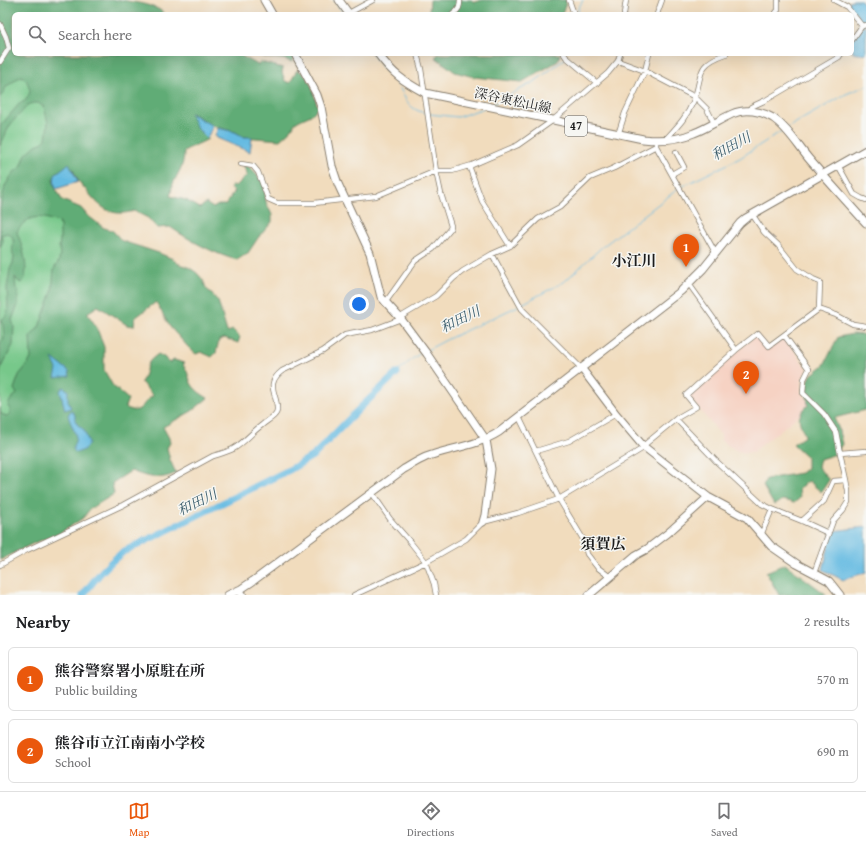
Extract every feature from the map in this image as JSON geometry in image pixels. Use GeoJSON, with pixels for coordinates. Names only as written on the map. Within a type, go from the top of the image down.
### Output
{"type":"FeatureCollection","features":[{"type":"Feature","properties":{"kind":"street"},"geometry":{"type":"LineString","coordinates":[[264,0],[271,12]]}},
{"type":"Feature","properties":{"kind":"street"},"geometry":{"type":"LineString","coordinates":[[339,0],[348,12]]}},
{"type":"Feature","properties":{"kind":"street"},"geometry":{"type":"LineString","coordinates":[[352,12],[373,0]]}},
{"type":"Feature","properties":{"kind":"street"},"geometry":{"type":"LineString","coordinates":[[456,12],[460,7],[460,0]]}},
{"type":"Feature","properties":{"kind":"street"},"geometry":{"type":"LineString","coordinates":[[569,0],[573,12]]}},
{"type":"Feature","properties":{"kind":"street"},"geometry":{"type":"LineString","coordinates":[[624,12],[626,0]]}},
{"type":"Feature","properties":{"kind":"street"},"geometry":{"type":"LineString","coordinates":[[658,12],[662,0]]}},
{"type":"Feature","properties":{"kind":"street"},"geometry":{"type":"LineString","coordinates":[[776,12],[778,10],[778,0]]}},
{"type":"Feature","properties":{"kind":"street"},"geometry":{"type":"LineString","coordinates":[[834,0],[847,7],[851,12]]}},
{"type":"Feature","properties":{"kind":"street"},"geometry":{"type":"LineString","coordinates":[[854,15],[864,26],[854,38]]}},
{"type":"Feature","properties":{"kind":"street"},"geometry":{"type":"LineString","coordinates":[[0,24],[9,48],[0,62]]}},
{"type":"Feature","properties":{"kind":"street"},"geometry":{"type":"LineString","coordinates":[[296,56],[317,95],[321,107],[332,166],[338,184],[370,253],[378,290],[385,303],[400,319],[425,351],[486,440],[491,469],[483,522]]}},
{"type":"Feature","properties":{"kind":"street","name":"深谷東松山線"},"geometry":{"type":"LineString","coordinates":[[380,56],[395,74],[406,83],[425,93],[618,135],[660,142],[694,133],[734,113],[751,111],[766,114],[784,127],[822,174],[866,223]]}},
{"type":"Feature","properties":{"kind":"street"},"geometry":{"type":"LineString","coordinates":[[385,303],[418,258],[433,249],[451,226],[436,172],[420,61],[418,56]]}},
{"type":"Feature","properties":{"kind":"street"},"geometry":{"type":"LineString","coordinates":[[565,56],[598,83]]}},
{"type":"Feature","properties":{"kind":"street"},"geometry":{"type":"LineString","coordinates":[[241,164],[254,166],[258,172],[268,199],[271,201],[289,203],[346,200],[379,196],[436,172],[452,171],[469,166],[518,145],[552,121],[598,83],[618,61],[619,56]]}},
{"type":"Feature","properties":{"kind":"street"},"geometry":{"type":"LineString","coordinates":[[618,135],[645,71],[649,56]]}},
{"type":"Feature","properties":{"kind":"street"},"geometry":{"type":"LineString","coordinates":[[0,565],[27,550],[123,505],[213,456],[233,449],[275,415],[277,411],[273,382],[276,376],[282,371],[323,351],[345,335],[372,330],[400,319],[436,296],[454,278],[492,254],[510,246],[538,219],[560,206],[590,178],[614,168],[660,142],[685,117],[695,97],[704,66],[721,56]]}},
{"type":"Feature","properties":{"kind":"street"},"geometry":{"type":"LineString","coordinates":[[751,111],[751,106],[766,100],[840,56]]}},
{"type":"Feature","properties":{"kind":"street"},"geometry":{"type":"LineString","coordinates":[[618,61],[645,71],[695,97],[707,109],[714,123]]}},
{"type":"Feature","properties":{"kind":"street"},"geometry":{"type":"LineString","coordinates":[[660,142],[672,174],[716,254]]}},
{"type":"Feature","properties":{"kind":"street"},"geometry":{"type":"LineString","coordinates":[[228,595],[253,581],[415,463],[438,454],[486,440],[499,432],[664,306],[689,284],[716,254],[740,223],[752,214],[866,150]]}},
{"type":"Feature","properties":{"kind":"street"},"geometry":{"type":"LineString","coordinates":[[672,174],[684,167],[676,152]]}},
{"type":"Feature","properties":{"kind":"street"},"geometry":{"type":"LineString","coordinates":[[838,165],[854,194],[866,200]]}},
{"type":"Feature","properties":{"kind":"street"},"geometry":{"type":"LineString","coordinates":[[469,166],[482,202],[510,246]]}},
{"type":"Feature","properties":{"kind":"street"},"geometry":{"type":"LineString","coordinates":[[354,595],[426,562],[466,538],[483,522],[518,514],[559,499],[644,447],[676,419],[696,407],[686,395],[736,350],[758,333],[769,346],[818,309],[820,282],[796,269],[778,245],[764,232],[752,214]]}},
{"type":"Feature","properties":{"kind":"street"},"geometry":{"type":"LineString","coordinates":[[492,254],[520,305],[582,369],[616,414],[644,447],[708,497],[747,518],[771,546],[829,581],[840,595]]}},
{"type":"Feature","properties":{"kind":"street"},"geometry":{"type":"LineString","coordinates":[[689,284],[736,350]]}},
{"type":"Feature","properties":{"kind":"street"},"geometry":{"type":"LineString","coordinates":[[818,309],[853,324],[866,326]]}},
{"type":"Feature","properties":{"kind":"street"},"geometry":{"type":"LineString","coordinates":[[784,335],[809,369],[804,379],[803,393],[824,414],[836,432],[848,491],[848,502],[833,521],[814,573]]}},
{"type":"Feature","properties":{"kind":"street"},"geometry":{"type":"LineString","coordinates":[[536,451],[568,441],[616,414]]}},
{"type":"Feature","properties":{"kind":"street"},"geometry":{"type":"LineString","coordinates":[[519,417],[559,499],[583,539],[587,554],[597,567],[610,576]]}},
{"type":"Feature","properties":{"kind":"street"},"geometry":{"type":"LineString","coordinates":[[676,419],[762,504],[828,533]]}},
{"type":"Feature","properties":{"kind":"street"},"geometry":{"type":"LineString","coordinates":[[840,453],[866,451]]}},
{"type":"Feature","properties":{"kind":"street"},"geometry":{"type":"LineString","coordinates":[[802,521],[824,501],[833,481],[846,480]]}},
{"type":"Feature","properties":{"kind":"street"},"geometry":{"type":"LineString","coordinates":[[372,493],[390,519],[426,562],[434,584],[436,595]]}},
{"type":"Feature","properties":{"kind":"street"},"geometry":{"type":"LineString","coordinates":[[589,595],[636,555],[657,542],[708,497]]}},
{"type":"Feature","properties":{"kind":"street"},"geometry":{"type":"LineString","coordinates":[[761,534],[772,509]]}},
{"type":"Feature","properties":{"kind":"street"},"geometry":{"type":"LineString","coordinates":[[235,592],[244,595]]}},
{"type":"Feature","properties":{"kind":"shaded area"},"geometry":{"type":"Polygon","coordinates":[[[755,336],[758,336],[769,348],[782,338],[785,338],[807,369],[802,380],[801,392],[812,405],[753,452],[746,453],[737,451],[721,441],[721,435],[687,395],[755,336]]]}},
{"type":"Feature","properties":{"kind":"green space"},"geometry":{"type":"Polygon","coordinates":[[[0,0],[118,0],[136,2],[156,8],[162,12],[12,12],[12,56],[242,56],[258,65],[261,62],[283,68],[282,72],[285,81],[290,83],[297,70],[302,72],[309,81],[318,108],[311,115],[295,123],[292,129],[280,140],[244,137],[235,132],[213,126],[191,113],[208,139],[184,151],[182,165],[172,186],[170,196],[186,200],[200,208],[206,203],[213,208],[218,205],[226,205],[234,191],[230,188],[232,185],[236,186],[247,175],[244,166],[248,166],[264,182],[266,202],[272,215],[272,222],[258,238],[248,253],[237,260],[202,246],[170,227],[157,228],[148,218],[134,211],[118,213],[106,210],[82,185],[73,169],[65,168],[57,172],[53,180],[62,200],[81,208],[87,215],[104,228],[112,230],[122,241],[159,253],[173,259],[177,263],[190,268],[197,273],[203,280],[206,288],[218,301],[227,332],[233,330],[240,337],[238,343],[225,338],[219,340],[216,353],[212,357],[201,352],[196,354],[189,348],[170,327],[156,302],[135,318],[134,326],[127,325],[98,306],[87,313],[96,326],[104,347],[104,370],[113,386],[128,399],[125,407],[131,410],[141,408],[153,396],[141,382],[148,363],[158,354],[164,357],[169,363],[174,360],[185,363],[183,365],[187,371],[191,383],[198,392],[208,398],[192,411],[163,427],[169,438],[170,443],[167,448],[170,460],[176,473],[165,477],[154,477],[131,471],[112,483],[114,494],[90,509],[83,518],[59,534],[34,543],[0,560],[0,407],[1,414],[7,416],[10,413],[8,405],[11,399],[17,394],[14,389],[19,375],[31,358],[30,337],[39,327],[52,292],[54,269],[59,261],[60,227],[59,222],[46,218],[35,218],[26,222],[17,232],[25,258],[26,272],[22,283],[15,277],[16,290],[18,292],[18,305],[12,320],[14,326],[13,345],[1,368],[0,374],[0,345],[4,337],[3,325],[1,321],[8,310],[7,288],[10,269],[14,257],[11,235],[7,233],[1,235],[3,241],[0,248],[0,209],[5,186],[13,173],[21,167],[26,154],[46,139],[48,123],[44,107],[38,103],[28,105],[10,125],[0,146],[0,126],[20,103],[27,98],[30,92],[26,80],[21,76],[6,87],[0,97],[0,0]]]}},
{"type":"Feature","properties":{"kind":"green space"},"geometry":{"type":"Polygon","coordinates":[[[430,0],[472,0],[474,2],[483,0],[567,0],[563,12],[429,12],[430,0]]]}},
{"type":"Feature","properties":{"kind":"green space"},"geometry":{"type":"Polygon","coordinates":[[[0,27],[5,44],[12,54],[12,56],[14,56],[48,103],[49,142],[30,153],[65,222],[63,252],[38,356],[12,419],[0,421],[0,27]]]}},
{"type":"Feature","properties":{"kind":"green space"},"geometry":{"type":"Polygon","coordinates":[[[260,56],[295,57],[292,62],[283,59],[260,56]]]}},
{"type":"Feature","properties":{"kind":"green space"},"geometry":{"type":"Polygon","coordinates":[[[559,56],[558,61],[522,82],[474,77],[455,72],[435,57],[559,56]]]}},
{"type":"Feature","properties":{"kind":"green space"},"geometry":{"type":"Polygon","coordinates":[[[853,334],[866,335],[866,410],[834,418],[842,444],[836,454],[820,459],[818,467],[829,480],[821,492],[809,481],[799,488],[800,498],[794,503],[783,500],[774,505],[763,486],[766,479],[801,473],[807,468],[807,457],[793,444],[805,436],[799,419],[801,413],[808,405],[806,387],[811,375],[824,365],[838,337],[853,334]]]}},
{"type":"Feature","properties":{"kind":"green space"},"geometry":{"type":"Polygon","coordinates":[[[785,564],[827,595],[779,595],[766,572],[785,564]]]}},
{"type":"Feature","properties":{"kind":"water"},"geometry":{"type":"Polygon","coordinates":[[[853,0],[861,0],[866,6],[866,23],[862,25],[856,13],[847,4],[853,0]]]}},
{"type":"Feature","properties":{"kind":"water"},"geometry":{"type":"Polygon","coordinates":[[[862,26],[866,27],[866,53],[854,53],[854,37],[862,26]]]}},
{"type":"Feature","properties":{"kind":"water"},"geometry":{"type":"Polygon","coordinates":[[[190,113],[213,126],[207,138],[197,128],[190,113]]]}},
{"type":"Feature","properties":{"kind":"water"},"geometry":{"type":"Polygon","coordinates":[[[218,128],[235,132],[244,137],[252,137],[250,152],[217,138],[215,135],[218,128]]]}},
{"type":"Feature","properties":{"kind":"water"},"geometry":{"type":"Polygon","coordinates":[[[69,163],[78,182],[56,189],[54,179],[56,173],[69,163]]]}},
{"type":"Feature","properties":{"kind":"water"},"geometry":{"type":"Polygon","coordinates":[[[52,358],[69,371],[70,376],[55,378],[57,369],[52,358]]]}},
{"type":"Feature","properties":{"kind":"water"},"geometry":{"type":"Polygon","coordinates":[[[63,387],[68,390],[68,401],[71,408],[65,410],[60,391],[63,387]]]}},
{"type":"Feature","properties":{"kind":"water"},"geometry":{"type":"Polygon","coordinates":[[[71,410],[75,415],[75,420],[78,425],[84,430],[89,443],[84,450],[76,453],[73,448],[76,436],[68,415],[71,410]]]}},
{"type":"Feature","properties":{"kind":"water"},"geometry":{"type":"Polygon","coordinates":[[[866,527],[866,572],[843,580],[823,570],[832,531],[866,527]]]}},
{"type":"Feature","properties":{"kind":"waterway"},"geometry":{"type":"LineString","coordinates":[[334,0],[343,12]]}},
{"type":"Feature","properties":{"kind":"waterway"},"geometry":{"type":"LineString","coordinates":[[579,12],[578,9],[583,0]]}},
{"type":"Feature","properties":{"kind":"waterway"},"geometry":{"type":"LineString","coordinates":[[373,56],[399,86],[409,105],[426,113]]}},
{"type":"Feature","properties":{"kind":"waterway"},"geometry":{"type":"LineString","coordinates":[[493,104],[534,82],[566,58]]}},
{"type":"Feature","properties":{"kind":"waterway","name":"和田川"},"geometry":{"type":"LineString","coordinates":[[787,128],[846,94],[866,86]]}},
{"type":"Feature","properties":{"kind":"waterway"},"geometry":{"type":"LineString","coordinates":[[429,114],[458,117],[484,108]]}},
{"type":"Feature","properties":{"kind":"waterway","name":"和田川"},"geometry":{"type":"LineString","coordinates":[[681,187],[740,158],[783,130]]}},
{"type":"Feature","properties":{"kind":"waterway","name":"和田川"},"geometry":{"type":"LineString","coordinates":[[522,304],[564,282],[602,247],[678,189]]}},
{"type":"Feature","properties":{"kind":"waterway","name":"和田川"},"geometry":{"type":"LineString","coordinates":[[427,350],[518,306]]}},
{"type":"Feature","properties":{"kind":"waterway","name":"和田川"},"geometry":{"type":"LineString","coordinates":[[397,373],[422,352]]}},
{"type":"Feature","properties":{"kind":"waterway","name":"和田川"},"geometry":{"type":"LineString","coordinates":[[83,595],[106,567],[123,552],[291,469],[314,455],[397,373]]}},
{"type":"Feature","properties":{"kind":"place","name":"熊谷警察署小原駐在所"},"geometry":{"type":"Point","coordinates":[686,267]}},
{"type":"Feature","properties":{"kind":"place","name":"熊谷市立江南南小学校"},"geometry":{"type":"Point","coordinates":[746,394]}},
{"type":"Feature","properties":{"kind":"district","name":"小江川"},"geometry":{"type":"Point","coordinates":[634,261]}},
{"type":"Feature","properties":{"kind":"district","name":"須賀広"},"geometry":{"type":"Point","coordinates":[603,544]}}]}
